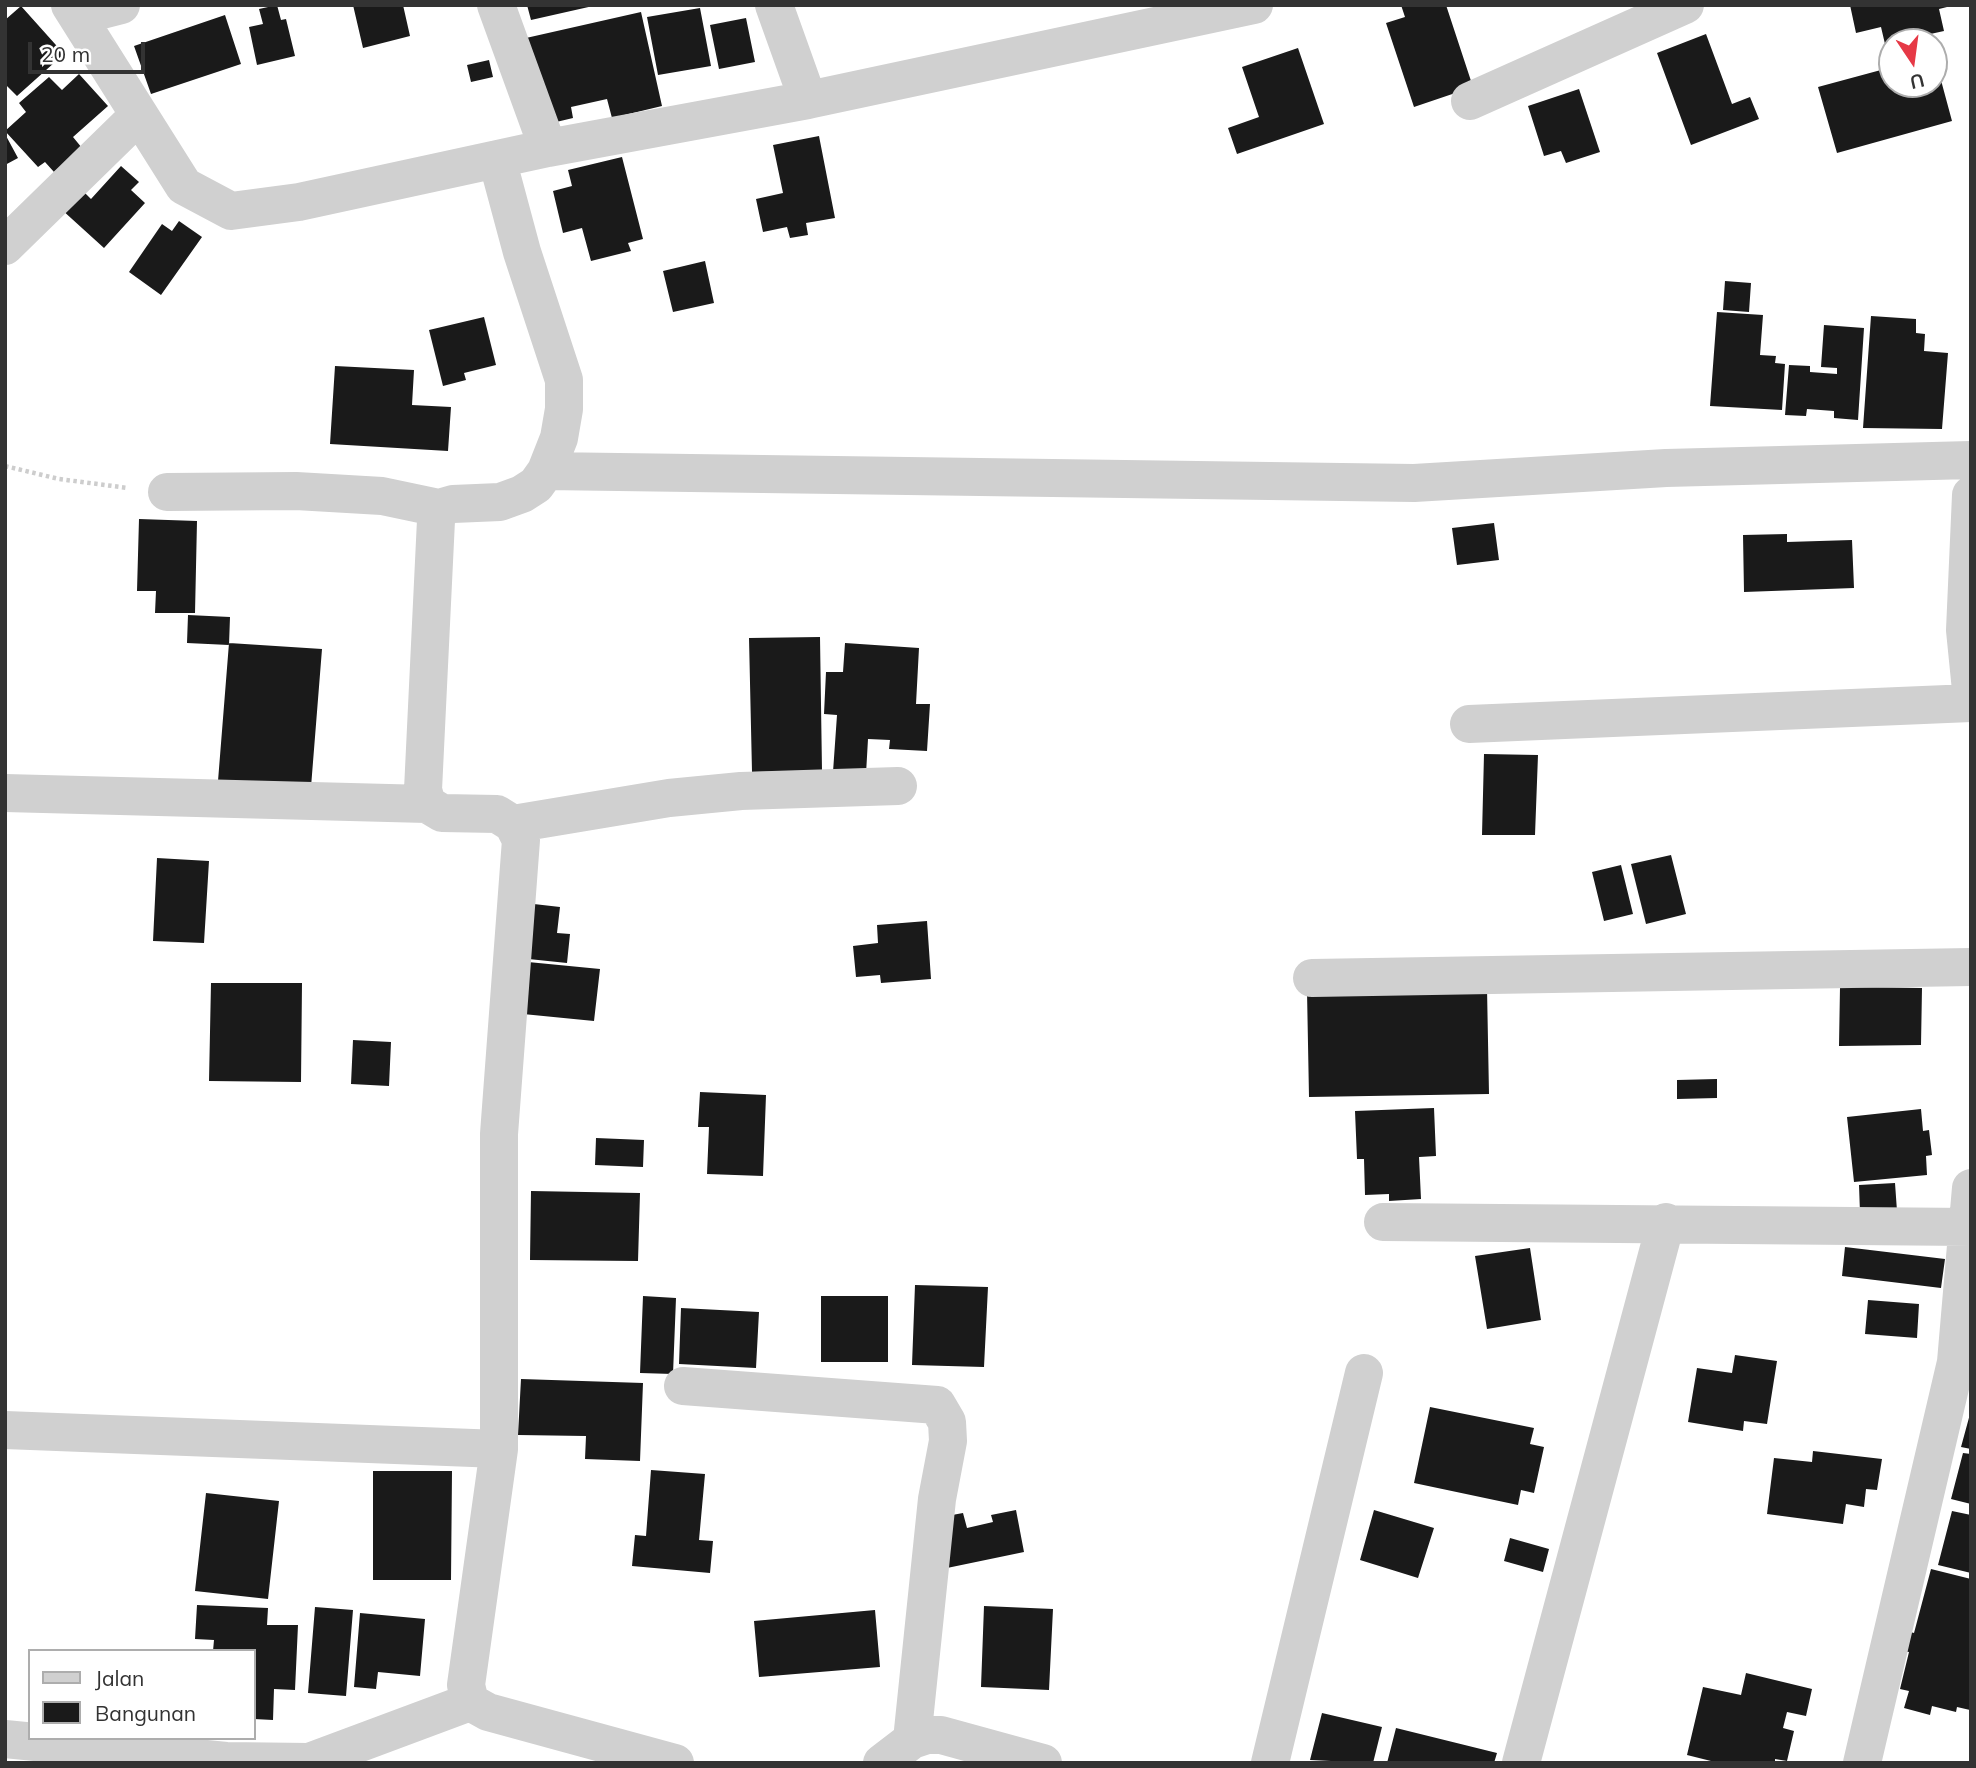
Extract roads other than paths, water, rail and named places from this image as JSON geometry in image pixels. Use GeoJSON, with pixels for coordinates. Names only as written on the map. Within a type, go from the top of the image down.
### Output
{"type":"FeatureCollection","features":[{"type":"Feature","properties":{"kind":"street"},"geometry":{"type":"LineString","coordinates":[[121,5],[74,11],[184,186],[231,211],[299,202],[548,148],[808,100],[1089,21],[1254,5]]}},
{"type":"Feature","properties":{"kind":"street"},"geometry":{"type":"LineString","coordinates":[[496,5],[548,148]]}},
{"type":"Feature","properties":{"kind":"street"},"geometry":{"type":"LineString","coordinates":[[774,5],[808,100]]}},
{"type":"Feature","properties":{"kind":"street"},"geometry":{"type":"LineString","coordinates":[[1470,101],[1685,5]]}},
{"type":"Feature","properties":{"kind":"street"},"geometry":{"type":"LineString","coordinates":[[5,246],[139,115]]}},
{"type":"Feature","properties":{"kind":"street"},"geometry":{"type":"LineString","coordinates":[[167,492],[296,491],[382,496],[439,508],[453,504],[500,502],[522,495],[536,485],[546,471],[559,439],[564,409],[564,380],[522,252],[497,159]]}},
{"type":"Feature","properties":{"kind":"street"},"geometry":{"type":"LineString","coordinates":[[546,471],[1414,483],[1666,468],[1971,460]]}},
{"type":"Feature","properties":{"kind":"street"},"geometry":{"type":"LineString","coordinates":[[1971,495],[1965,630],[1971,690]]}},
{"type":"Feature","properties":{"kind":"street"},"geometry":{"type":"LineString","coordinates":[[427,804],[424,776],[436,520],[439,508]]}},
{"type":"Feature","properties":{"kind":"street"},"geometry":{"type":"LineString","coordinates":[[1469,724],[1971,703]]}},
{"type":"Feature","properties":{"kind":"street"},"geometry":{"type":"LineString","coordinates":[[513,824],[669,798],[741,791],[898,786]]}},
{"type":"Feature","properties":{"kind":"street"},"geometry":{"type":"LineString","coordinates":[[5,793],[427,804],[442,813],[497,814],[513,824],[522,840],[499,1134],[499,1449],[466,1685],[470,1702],[488,1712],[675,1763]]}},
{"type":"Feature","properties":{"kind":"street"},"geometry":{"type":"LineString","coordinates":[[1312,978],[1971,968]]}},
{"type":"Feature","properties":{"kind":"street"},"geometry":{"type":"LineString","coordinates":[[1862,1763],[1963,1364],[1971,1188]]}},
{"type":"Feature","properties":{"kind":"street"},"geometry":{"type":"LineString","coordinates":[[1383,1222],[1666,1222],[1970,1227]]}},
{"type":"Feature","properties":{"kind":"street"},"geometry":{"type":"LineString","coordinates":[[1521,1763],[1666,1222]]}},
{"type":"Feature","properties":{"kind":"street"},"geometry":{"type":"LineString","coordinates":[[1270,1763],[1364,1373]]}},
{"type":"Feature","properties":{"kind":"street"},"geometry":{"type":"LineString","coordinates":[[683,1387],[937,1405],[947,1422],[948,1441],[937,1499],[912,1740]]}},
{"type":"Feature","properties":{"kind":"street"},"geometry":{"type":"LineString","coordinates":[[5,1430],[499,1449]]}},
{"type":"Feature","properties":{"kind":"street"},"geometry":{"type":"LineString","coordinates":[[5,1738],[226,1761],[309,1762],[470,1702]]}},
{"type":"Feature","properties":{"kind":"street"},"geometry":{"type":"LineString","coordinates":[[882,1763],[912,1740],[941,1735],[1043,1763]]}}]}
